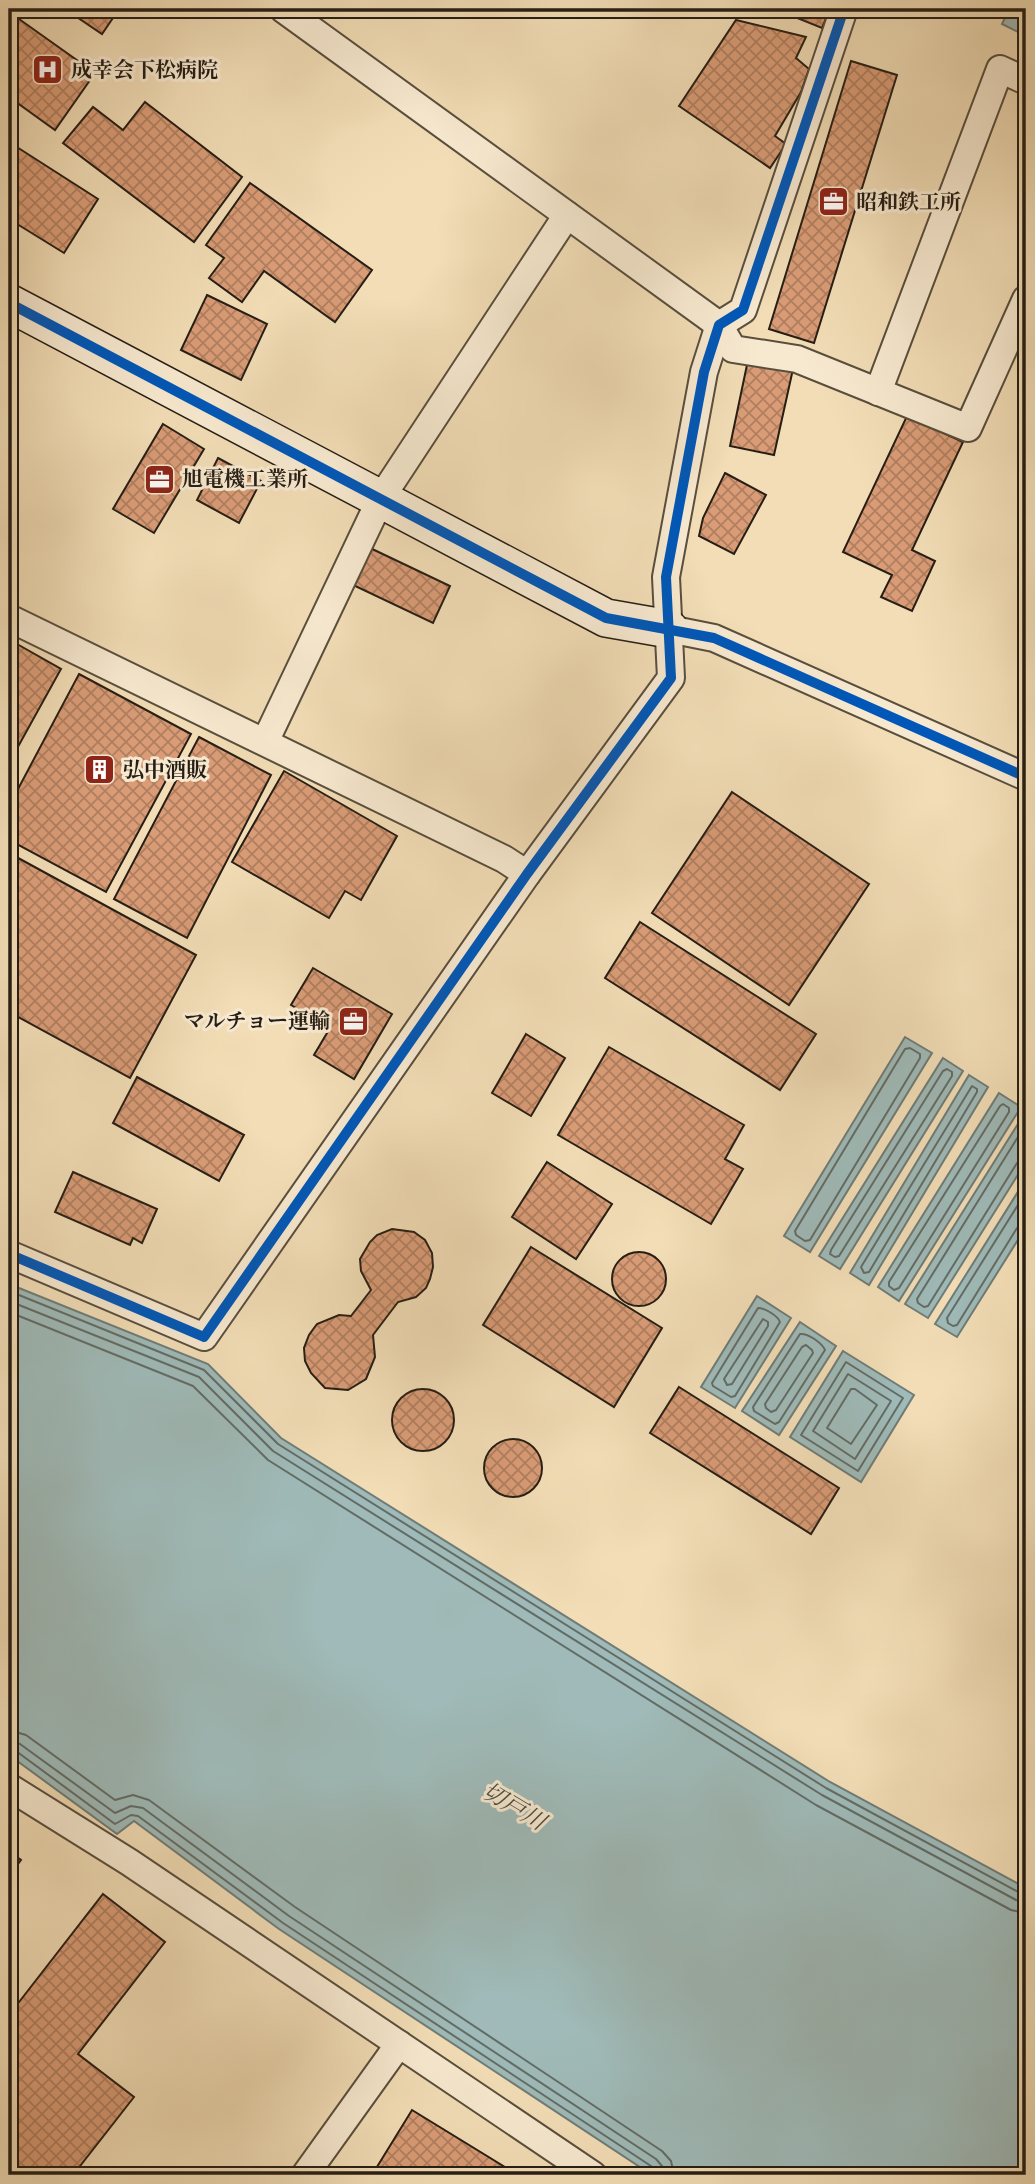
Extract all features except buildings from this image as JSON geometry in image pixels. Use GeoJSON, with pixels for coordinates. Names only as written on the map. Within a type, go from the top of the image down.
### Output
{"type":"FeatureCollection","features":[{"type":"Feature","properties":{"kind":"street"},"geometry":{"type":"LineString","coordinates":[[283,9],[719,325],[733,349],[797,359],[968,428],[1026,299]]}},
{"type":"Feature","properties":{"kind":"street"},"geometry":{"type":"LineString","coordinates":[[9,1254],[204,1337],[527,874],[671,678],[666,577],[704,372],[719,325],[743,310],[844,9]]}},
{"type":"Feature","properties":{"kind":"street"},"geometry":{"type":"LineString","coordinates":[[878,392],[1000,69],[1026,81]]}},
{"type":"Feature","properties":{"kind":"street"},"geometry":{"type":"LineString","coordinates":[[265,742],[381,498],[567,215]]}},
{"type":"Feature","properties":{"kind":"street"},"geometry":{"type":"LineString","coordinates":[[9,303],[606,618],[714,638],[1026,777]]}},
{"type":"Feature","properties":{"kind":"street"},"geometry":{"type":"LineString","coordinates":[[9,619],[504,859],[527,874]]}},
{"type":"Feature","properties":{"kind":"street"},"geometry":{"type":"LineString","coordinates":[[9,1787],[129,1862],[593,2175]]}},
{"type":"Feature","properties":{"kind":"street"},"geometry":{"type":"LineString","coordinates":[[305,2175],[399,2044]]}},
{"type":"Feature","properties":{"kind":"water"},"geometry":{"type":"Polygon","coordinates":[[[1009,9],[1026,9],[1026,36],[1002,24],[1009,9]]]}},
{"type":"Feature","properties":{"kind":"water"},"geometry":{"type":"Polygon","coordinates":[[[905,1037],[932,1053],[810,1252],[784,1236],[905,1037]]]}},
{"type":"Feature","properties":{"kind":"water"},"geometry":{"type":"Polygon","coordinates":[[[943,1058],[963,1071],[840,1269],[819,1256],[943,1058]]]}},
{"type":"Feature","properties":{"kind":"water"},"geometry":{"type":"Polygon","coordinates":[[[969,1075],[988,1087],[869,1285],[850,1273],[969,1075]]]}},
{"type":"Feature","properties":{"kind":"water"},"geometry":{"type":"Polygon","coordinates":[[[999,1093],[1021,1107],[899,1301],[878,1287],[999,1093]]]}},
{"type":"Feature","properties":{"kind":"water"},"geometry":{"type":"Polygon","coordinates":[[[1026,1111],[1026,1162],[928,1318],[905,1304],[1026,1111]]]}},
{"type":"Feature","properties":{"kind":"water"},"geometry":{"type":"Polygon","coordinates":[[[1026,1179],[1026,1227],[957,1337],[935,1324],[1026,1179]]]}},
{"type":"Feature","properties":{"kind":"water","name":"切戸川"},"geometry":{"type":"Polygon","coordinates":[[[9,1284],[208,1364],[281,1438],[830,1782],[1026,1888],[1026,2175],[652,2175],[279,1929],[134,1821],[117,1834],[9,1755],[9,1284]]]}},
{"type":"Feature","properties":{"kind":"water"},"geometry":{"type":"Polygon","coordinates":[[[757,1296],[791,1318],[735,1408],[701,1387],[757,1296]]]}},
{"type":"Feature","properties":{"kind":"water"},"geometry":{"type":"Polygon","coordinates":[[[800,1322],[836,1346],[779,1435],[742,1411],[800,1322]]]}},
{"type":"Feature","properties":{"kind":"water"},"geometry":{"type":"Polygon","coordinates":[[[843,1351],[914,1395],[861,1482],[790,1437],[843,1351]]]}},
{"type":"Feature","properties":{"kind":"cycle path"},"geometry":{"type":"LineString","coordinates":[[9,1254],[204,1337],[527,874],[671,678],[666,577],[704,372],[719,325],[743,310],[844,9]]}},
{"type":"Feature","properties":{"kind":"cycle path"},"geometry":{"type":"LineString","coordinates":[[9,303],[606,618],[714,638],[1026,777]]}},
{"type":"Feature","properties":{"kind":"place","name":"成幸会下松病院"},"geometry":{"type":"Point","coordinates":[48,70]}},
{"type":"Feature","properties":{"kind":"place","name":"昭和鉄工所"},"geometry":{"type":"Point","coordinates":[833,202]}},
{"type":"Feature","properties":{"kind":"place","name":"旭電機工業所"},"geometry":{"type":"Point","coordinates":[159,479]}},
{"type":"Feature","properties":{"kind":"place","name":"弘中酒販"},"geometry":{"type":"Point","coordinates":[100,770]}},
{"type":"Feature","properties":{"kind":"place","name":"マルチョー運輸"},"geometry":{"type":"Point","coordinates":[353,1021]}}]}
